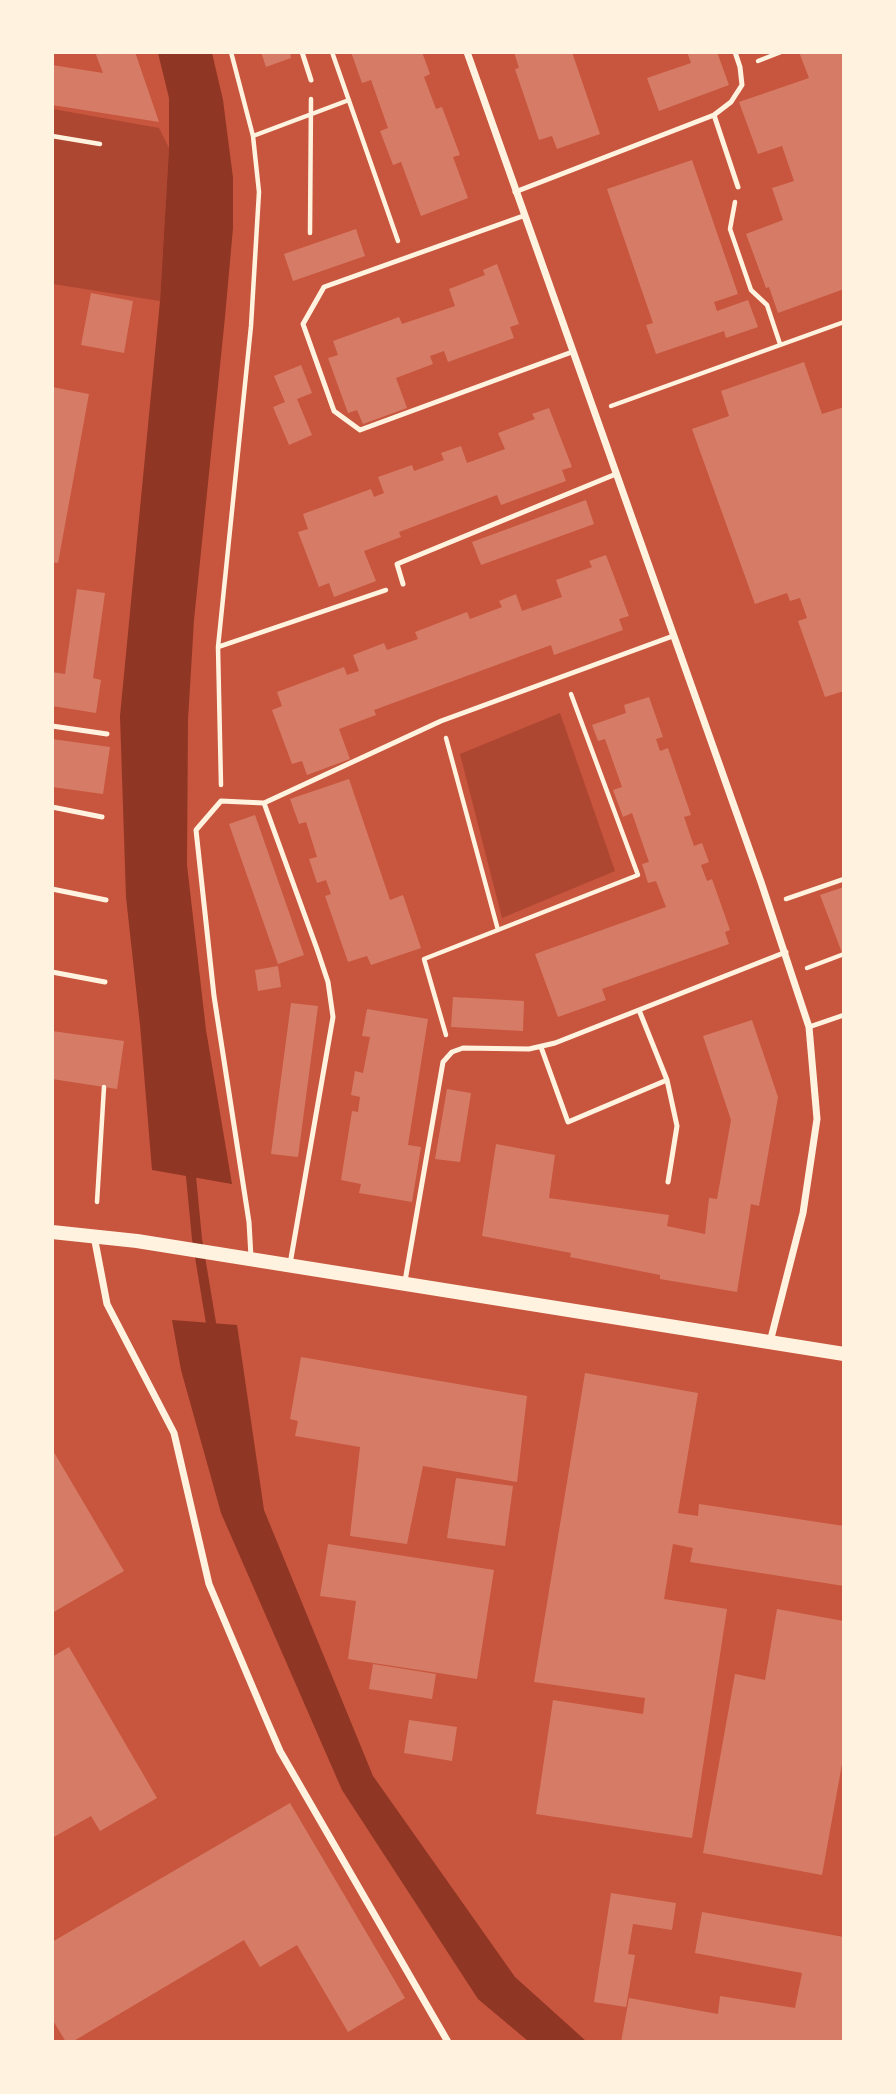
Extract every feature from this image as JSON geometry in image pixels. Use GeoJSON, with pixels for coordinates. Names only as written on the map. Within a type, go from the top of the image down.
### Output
{"type":"FeatureCollection","features":[{"type":"Feature","properties":{"kind":"main road"},"geometry":{"type":"LineString","coordinates":[[52,1231],[137,1241],[844,1354]]}},
{"type":"Feature","properties":{"kind":"street"},"geometry":{"type":"LineString","coordinates":[[467,52],[786,952],[809,1027],[817,1119],[803,1213],[770,1343]]}},
{"type":"Feature","properties":{"kind":"street"},"geometry":{"type":"LineString","coordinates":[[94,1235],[107,1304],[174,1433],[209,1584],[280,1751],[448,2042]]}},
{"type":"Feature","properties":{"kind":"lane"},"geometry":{"type":"LineString","coordinates":[[302,52],[311,80]]}},
{"type":"Feature","properties":{"kind":"lane"},"geometry":{"type":"LineString","coordinates":[[515,192],[714,115],[731,102],[742,85],[735,52]]}},
{"type":"Feature","properties":{"kind":"lane"},"geometry":{"type":"LineString","coordinates":[[714,115],[738,187]]}},
{"type":"Feature","properties":{"kind":"lane"},"geometry":{"type":"LineString","coordinates":[[523,216],[324,287],[303,324],[334,411],[360,430],[572,352]]}},
{"type":"Feature","properties":{"kind":"lane"},"geometry":{"type":"LineString","coordinates":[[403,584],[397,564],[616,474]]}},
{"type":"Feature","properties":{"kind":"lane"},"geometry":{"type":"LineString","coordinates":[[249,1260],[249,1222],[214,996],[196,830],[221,801],[264,803],[441,722],[673,636]]}},
{"type":"Feature","properties":{"kind":"lane"},"geometry":{"type":"LineString","coordinates":[[52,726],[107,734]]}},
{"type":"Feature","properties":{"kind":"lane"},"geometry":{"type":"LineString","coordinates":[[264,803],[328,982],[333,1017],[290,1266]]}},
{"type":"Feature","properties":{"kind":"lane"},"geometry":{"type":"LineString","coordinates":[[52,807],[102,817]]}},
{"type":"Feature","properties":{"kind":"lane"},"geometry":{"type":"LineString","coordinates":[[52,889],[106,900]]}},
{"type":"Feature","properties":{"kind":"lane"},"geometry":{"type":"LineString","coordinates":[[405,1284],[443,1062],[452,1052],[463,1048],[529,1049],[555,1044],[786,952]]}},
{"type":"Feature","properties":{"kind":"lane"},"geometry":{"type":"LineString","coordinates":[[52,972],[105,982]]}},
{"type":"Feature","properties":{"kind":"lane"},"geometry":{"type":"LineString","coordinates":[[639,1010],[667,1080],[677,1126],[668,1182]]}},
{"type":"Feature","properties":{"kind":"lane"},"geometry":{"type":"LineString","coordinates":[[809,1027],[844,1015]]}},
{"type":"Feature","properties":{"kind":"lane"},"geometry":{"type":"LineString","coordinates":[[541,1046],[568,1122],[667,1080]]}},
{"type":"Feature","properties":{"kind":"path"},"geometry":{"type":"LineString","coordinates":[[221,801],[218,647],[251,326],[260,192],[253,136],[231,52]]}},
{"type":"Feature","properties":{"kind":"path"},"geometry":{"type":"LineString","coordinates":[[332,52],[404,258]]}},
{"type":"Feature","properties":{"kind":"path"},"geometry":{"type":"LineString","coordinates":[[740,67],[781,52]]}},
{"type":"Feature","properties":{"kind":"path"},"geometry":{"type":"LineString","coordinates":[[310,233],[311,80]]}},
{"type":"Feature","properties":{"kind":"path"},"geometry":{"type":"LineString","coordinates":[[253,136],[349,100]]}},
{"type":"Feature","properties":{"kind":"path"},"geometry":{"type":"LineString","coordinates":[[52,136],[100,144]]}},
{"type":"Feature","properties":{"kind":"path"},"geometry":{"type":"LineString","coordinates":[[738,187],[730,229],[751,290],[766,305],[780,344]]}},
{"type":"Feature","properties":{"kind":"path"},"geometry":{"type":"LineString","coordinates":[[604,409],[844,322]]}},
{"type":"Feature","properties":{"kind":"path"},"geometry":{"type":"LineString","coordinates":[[218,647],[403,584]]}},
{"type":"Feature","properties":{"kind":"path"},"geometry":{"type":"LineString","coordinates":[[452,1052],[424,959],[638,875],[564,676]]}},
{"type":"Feature","properties":{"kind":"path"},"geometry":{"type":"LineString","coordinates":[[441,722],[498,930]]}},
{"type":"Feature","properties":{"kind":"path"},"geometry":{"type":"LineString","coordinates":[[769,905],[844,879]]}},
{"type":"Feature","properties":{"kind":"path"},"geometry":{"type":"LineString","coordinates":[[806,968],[844,954]]}},
{"type":"Feature","properties":{"kind":"path"},"geometry":{"type":"LineString","coordinates":[[97,1202],[104,1087]]}},
{"type":"Feature","properties":{"kind":"shaded area"},"geometry":{"type":"Polygon","coordinates":[[[158,53],[212,53],[223,100],[233,178],[233,228],[194,620],[188,720],[187,865],[206,1030],[232,1184],[152,1170],[126,897],[120,716],[160,301],[169,148],[169,98],[158,53]]]}},
{"type":"Feature","properties":{"kind":"shaded area"},"geometry":{"type":"Polygon","coordinates":[[[53,109],[159,128],[169,148],[160,301],[53,284],[53,109]]]}},
{"type":"Feature","properties":{"kind":"shaded area"},"geometry":{"type":"Polygon","coordinates":[[[560,713],[615,871],[502,918],[460,754],[560,713]]]}},
{"type":"Feature","properties":{"kind":"shaded area"},"geometry":{"type":"Polygon","coordinates":[[[172,1320],[237,1325],[264,1510],[373,1776],[515,1977],[586,2041],[528,2041],[478,1999],[342,1790],[221,1513],[181,1370],[172,1320]]]}},
{"type":"Feature","properties":{"kind":"building"},"geometry":{"type":"Polygon","coordinates":[[[95,52],[135,52],[159,122],[52,105],[52,65],[103,73],[95,52]]]}},
{"type":"Feature","properties":{"kind":"building"},"geometry":{"type":"Polygon","coordinates":[[[261,52],[290,52],[291,58],[266,67],[261,52]]]}},
{"type":"Feature","properties":{"kind":"building"},"geometry":{"type":"Polygon","coordinates":[[[351,52],[422,52],[430,74],[424,77],[436,109],[442,107],[460,155],[453,157],[468,198],[421,216],[401,162],[393,165],[380,131],[388,128],[371,80],[362,83],[351,52]]]}},
{"type":"Feature","properties":{"kind":"building"},"geometry":{"type":"Polygon","coordinates":[[[514,52],[572,52],[600,134],[557,149],[552,136],[539,140],[515,69],[519,68],[514,52]]]}},
{"type":"Feature","properties":{"kind":"building"},"geometry":{"type":"Polygon","coordinates":[[[687,52],[717,52],[729,85],[659,111],[647,78],[691,63],[687,52]]]}},
{"type":"Feature","properties":{"kind":"building"},"geometry":{"type":"Polygon","coordinates":[[[799,52],[844,52],[844,289],[778,313],[746,234],[783,220],[772,188],[794,181],[782,146],[758,154],[739,102],[809,78],[799,52]]]}},
{"type":"Feature","properties":{"kind":"building"},"geometry":{"type":"Polygon","coordinates":[[[692,160],[738,294],[714,302],[717,311],[748,300],[758,327],[726,338],[724,331],[656,354],[646,325],[653,323],[607,189],[692,160]]]}},
{"type":"Feature","properties":{"kind":"building"},"geometry":{"type":"Polygon","coordinates":[[[356,229],[365,256],[293,281],[284,254],[356,229]]]}},
{"type":"Feature","properties":{"kind":"building"},"geometry":{"type":"Polygon","coordinates":[[[497,264],[519,324],[510,327],[514,338],[448,362],[444,351],[430,356],[433,364],[396,378],[407,408],[363,424],[357,410],[348,413],[328,358],[338,355],[333,341],[399,317],[402,324],[455,306],[449,289],[485,275],[483,270],[497,264]]]}},
{"type":"Feature","properties":{"kind":"building"},"geometry":{"type":"Polygon","coordinates":[[[91,293],[133,301],[124,353],[81,345],[91,293]]]}},
{"type":"Feature","properties":{"kind":"building"},"geometry":{"type":"Polygon","coordinates":[[[804,362],[822,414],[844,407],[844,691],[825,697],[798,621],[807,618],[800,598],[790,601],[787,593],[755,604],[692,429],[729,416],[721,391],[804,362]]]}},
{"type":"Feature","properties":{"kind":"building"},"geometry":{"type":"Polygon","coordinates":[[[301,365],[312,393],[297,399],[312,435],[289,445],[273,407],[285,402],[274,376],[301,365]]]}},
{"type":"Feature","properties":{"kind":"building"},"geometry":{"type":"Polygon","coordinates":[[[52,387],[89,394],[58,563],[52,562],[52,387]]]}},
{"type":"Feature","properties":{"kind":"building"},"geometry":{"type":"Polygon","coordinates":[[[549,408],[572,467],[562,470],[566,481],[501,505],[497,495],[399,532],[401,537],[364,551],[376,581],[334,597],[329,583],[319,587],[298,532],[308,529],[303,514],[371,489],[374,497],[384,493],[378,477],[412,465],[414,471],[444,460],[441,453],[461,446],[467,463],[505,449],[498,433],[535,419],[532,414],[549,408]]]}},
{"type":"Feature","properties":{"kind":"building"},"geometry":{"type":"Polygon","coordinates":[[[586,500],[594,524],[481,565],[472,542],[586,500]]]}},
{"type":"Feature","properties":{"kind":"building"},"geometry":{"type":"Polygon","coordinates":[[[606,555],[629,616],[619,619],[623,630],[554,655],[551,645],[374,710],[376,715],[339,729],[350,759],[307,775],[302,761],[292,764],[272,710],[282,706],[277,692],[344,667],[347,675],[359,671],[353,655],[384,643],[387,650],[418,639],[415,632],[467,612],[470,619],[502,607],[499,601],[516,594],[522,611],[562,597],[556,580],[592,567],[589,561],[606,555]]]}},
{"type":"Feature","properties":{"kind":"building"},"geometry":{"type":"Polygon","coordinates":[[[77,589],[105,593],[93,678],[101,680],[96,713],[52,706],[52,672],[65,674],[77,589]]]}},
{"type":"Feature","properties":{"kind":"building"},"geometry":{"type":"Polygon","coordinates":[[[649,697],[663,737],[656,739],[660,751],[668,748],[691,815],[684,817],[694,846],[702,843],[709,862],[701,865],[707,881],[712,879],[730,930],[725,932],[729,944],[602,989],[606,1000],[558,1017],[535,954],[666,907],[656,881],[648,883],[642,864],[649,862],[632,813],[623,817],[613,790],[622,787],[605,739],[598,741],[592,725],[626,713],[624,705],[649,697]]]}},
{"type":"Feature","properties":{"kind":"building"},"geometry":{"type":"Polygon","coordinates":[[[52,739],[110,747],[103,794],[52,787],[52,739]]]}},
{"type":"Feature","properties":{"kind":"building"},"geometry":{"type":"Polygon","coordinates":[[[349,779],[390,900],[403,895],[421,948],[371,965],[367,956],[348,962],[325,896],[331,894],[326,880],[317,883],[309,859],[317,857],[306,822],[299,824],[290,799],[349,779]]]}},
{"type":"Feature","properties":{"kind":"building"},"geometry":{"type":"Polygon","coordinates":[[[255,815],[304,955],[278,964],[229,824],[255,815]]]}},
{"type":"Feature","properties":{"kind":"building"},"geometry":{"type":"Polygon","coordinates":[[[844,887],[844,958],[820,895],[844,887]]]}},
{"type":"Feature","properties":{"kind":"building"},"geometry":{"type":"Polygon","coordinates":[[[278,966],[281,987],[258,991],[255,970],[278,966]]]}},
{"type":"Feature","properties":{"kind":"building"},"geometry":{"type":"Polygon","coordinates":[[[453,997],[524,1001],[523,1031],[451,1027],[453,997]]]}},
{"type":"Feature","properties":{"kind":"building"},"geometry":{"type":"Polygon","coordinates":[[[291,1003],[318,1006],[298,1157],[271,1154],[291,1003]]]}},
{"type":"Feature","properties":{"kind":"building"},"geometry":{"type":"Polygon","coordinates":[[[367,1009],[428,1019],[408,1145],[421,1147],[412,1202],[359,1193],[361,1184],[341,1180],[352,1111],[358,1112],[360,1097],[351,1095],[355,1071],[363,1073],[370,1037],[362,1036],[367,1009]]]}},
{"type":"Feature","properties":{"kind":"building"},"geometry":{"type":"Polygon","coordinates":[[[752,1020],[778,1097],[759,1206],[751,1204],[737,1292],[660,1279],[660,1275],[570,1257],[571,1253],[482,1236],[496,1144],[555,1155],[549,1198],[669,1215],[667,1226],[705,1234],[709,1198],[717,1199],[731,1120],[703,1036],[752,1020]]]}},
{"type":"Feature","properties":{"kind":"building"},"geometry":{"type":"Polygon","coordinates":[[[52,1031],[124,1041],[117,1089],[52,1079],[52,1031]]]}},
{"type":"Feature","properties":{"kind":"building"},"geometry":{"type":"Polygon","coordinates":[[[447,1089],[471,1093],[460,1162],[435,1159],[447,1089]]]}},
{"type":"Feature","properties":{"kind":"building"},"geometry":{"type":"Polygon","coordinates":[[[301,1357],[527,1396],[517,1482],[423,1466],[407,1544],[350,1536],[360,1447],[295,1436],[298,1421],[290,1419],[301,1357]]]}},
{"type":"Feature","properties":{"kind":"building"},"geometry":{"type":"Polygon","coordinates":[[[585,1373],[698,1393],[678,1513],[698,1516],[699,1504],[844,1526],[844,1586],[690,1562],[693,1548],[673,1544],[664,1599],[727,1609],[692,1838],[536,1814],[553,1700],[643,1714],[645,1698],[534,1682],[585,1373]]]}},
{"type":"Feature","properties":{"kind":"building"},"geometry":{"type":"Polygon","coordinates":[[[52,1449],[124,1571],[52,1613],[52,1449]]]}},
{"type":"Feature","properties":{"kind":"building"},"geometry":{"type":"Polygon","coordinates":[[[456,1478],[513,1486],[505,1546],[447,1538],[456,1478]]]}},
{"type":"Feature","properties":{"kind":"building"},"geometry":{"type":"Polygon","coordinates":[[[328,1544],[494,1570],[477,1679],[348,1659],[356,1601],[320,1596],[328,1544]]]}},
{"type":"Feature","properties":{"kind":"building"},"geometry":{"type":"Polygon","coordinates":[[[777,1609],[844,1621],[844,1753],[822,1875],[703,1853],[735,1674],[765,1680],[777,1609]]]}},
{"type":"Feature","properties":{"kind":"building"},"geometry":{"type":"Polygon","coordinates":[[[69,1647],[157,1798],[100,1831],[91,1816],[52,1838],[52,1657],[69,1647]]]}},
{"type":"Feature","properties":{"kind":"building"},"geometry":{"type":"Polygon","coordinates":[[[373,1664],[436,1674],[432,1699],[369,1689],[373,1664]]]}},
{"type":"Feature","properties":{"kind":"building"},"geometry":{"type":"Polygon","coordinates":[[[409,1720],[457,1727],[452,1761],[404,1753],[409,1720]]]}},
{"type":"Feature","properties":{"kind":"building"},"geometry":{"type":"Polygon","coordinates":[[[290,1803],[405,1998],[348,2032],[297,1945],[260,1967],[244,1940],[72,2042],[66,2042],[52,2019],[52,1942],[290,1803]]]}},
{"type":"Feature","properties":{"kind":"building"},"geometry":{"type":"Polygon","coordinates":[[[611,1893],[676,1903],[672,1930],[633,1924],[628,1954],[635,1955],[626,2007],[594,2002],[611,1893]]]}},
{"type":"Feature","properties":{"kind":"building"},"geometry":{"type":"Polygon","coordinates":[[[702,1912],[844,1937],[844,2042],[621,2042],[629,1998],[718,2014],[720,1996],[795,2008],[802,1973],[695,1953],[702,1912]]]}},
{"type":"Feature","properties":{"kind":"waterway"},"geometry":{"type":"LineString","coordinates":[[190,1166],[197,1239],[213,1335]]}}]}
